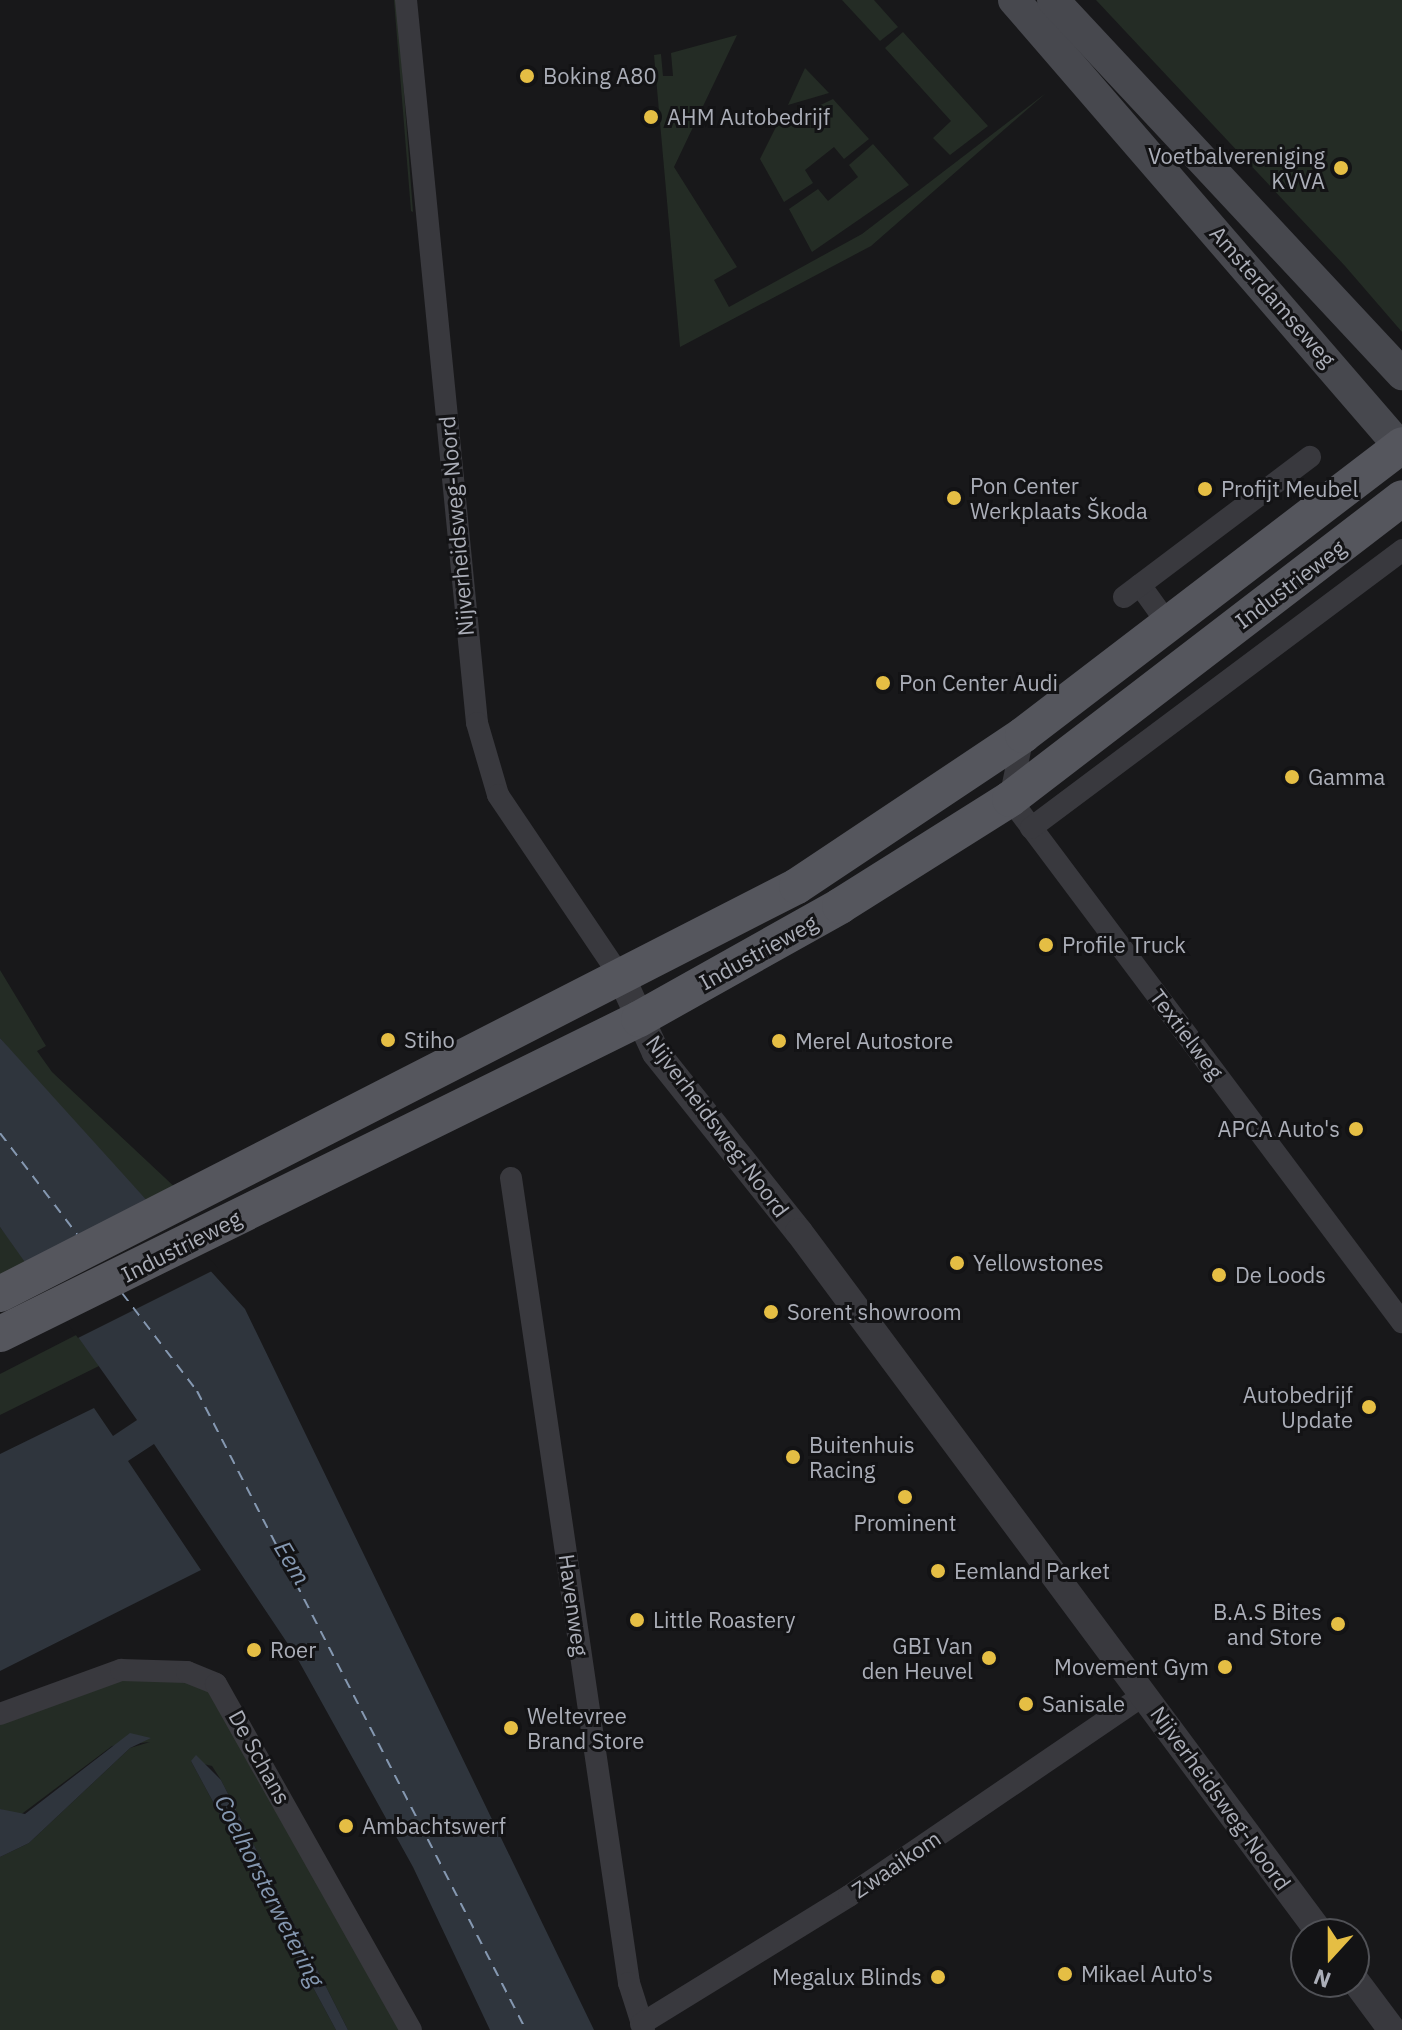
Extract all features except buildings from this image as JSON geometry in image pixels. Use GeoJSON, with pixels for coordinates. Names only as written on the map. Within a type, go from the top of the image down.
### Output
{"type":"FeatureCollection","features":[{"type":"Feature","properties":{"kind":"main road","name":"Amsterdamseweg"},"geometry":{"type":"LineString","coordinates":[[1014,0],[1401,445]]}},
{"type":"Feature","properties":{"kind":"main road","name":"Amsterdamseweg"},"geometry":{"type":"LineString","coordinates":[[1053,0],[1402,374]]}},
{"type":"Feature","properties":{"kind":"main road","name":"Industrieweg"},"geometry":{"type":"LineString","coordinates":[[0,1294],[622,979],[797,886],[1023,735],[1401,445]]}},
{"type":"Feature","properties":{"kind":"main road","name":"Industrieweg"},"geometry":{"type":"LineString","coordinates":[[0,1334],[55,1310],[639,1019],[840,906],[1010,799],[1402,498]]}},
{"type":"Feature","properties":{"kind":"street","name":"Nijverheidsweg-Noord"},"geometry":{"type":"LineString","coordinates":[[406,0],[477,723],[498,795],[622,979],[656,1053],[1144,1695],[1309,1918]]}},
{"type":"Feature","properties":{"kind":"street"},"geometry":{"type":"LineString","coordinates":[[1168,624],[1132,591],[1310,457]]}},
{"type":"Feature","properties":{"kind":"street","name":"Industrieweg"},"geometry":{"type":"LineString","coordinates":[[1031,828],[1402,550]]}},
{"type":"Feature","properties":{"kind":"street"},"geometry":{"type":"LineString","coordinates":[[1010,799],[1023,735]]}},
{"type":"Feature","properties":{"kind":"street","name":"Textielweg"},"geometry":{"type":"LineString","coordinates":[[1010,799],[1402,1322]]}},
{"type":"Feature","properties":{"kind":"street","name":"Havenweg"},"geometry":{"type":"LineString","coordinates":[[511,1178],[629,1983],[643,2027]]}},
{"type":"Feature","properties":{"kind":"street","name":"De Schans"},"geometry":{"type":"LineString","coordinates":[[0,1714],[121,1670],[187,1672],[216,1684],[411,2030]]}},
{"type":"Feature","properties":{"kind":"street","name":"Zwaaikom"},"geometry":{"type":"LineString","coordinates":[[643,2027],[798,1929],[1144,1695]]}},
{"type":"Feature","properties":{"kind":"street"},"geometry":{"type":"LineString","coordinates":[[1368,1998],[1392,2030]]}},
{"type":"Feature","properties":{"kind":"shaded area"},"geometry":{"type":"Polygon","coordinates":[[[394,0],[397,0],[413,212],[411,211],[394,0]]]}},
{"type":"Feature","properties":{"kind":"shaded area"},"geometry":{"type":"Polygon","coordinates":[[[842,0],[874,0],[898,27],[880,41],[842,0]]]}},
{"type":"Feature","properties":{"kind":"shaded area","name":"Voetbalvereniging KVVA"},"geometry":{"type":"Polygon","coordinates":[[[1096,0],[1402,0],[1402,332],[1345,266],[1096,0]]]}},
{"type":"Feature","properties":{"kind":"shaded area"},"geometry":{"type":"Polygon","coordinates":[[[903,32],[988,126],[950,155],[933,138],[951,121],[885,48],[903,32]]]}},
{"type":"Feature","properties":{"kind":"shaded area"},"geometry":{"type":"Polygon","coordinates":[[[737,35],[674,167],[737,267],[714,280],[729,307],[862,234],[1046,93],[871,246],[680,347],[654,55],[661,54],[663,76],[673,76],[671,53],[737,35]]]}},
{"type":"Feature","properties":{"kind":"shaded area"},"geometry":{"type":"Polygon","coordinates":[[[805,68],[829,93],[788,105],[805,68]]]}},
{"type":"Feature","properties":{"kind":"shaded area"},"geometry":{"type":"Polygon","coordinates":[[[833,99],[869,139],[844,159],[834,147],[805,170],[813,183],[784,202],[760,159],[783,113],[802,114],[833,99]]]}},
{"type":"Feature","properties":{"kind":"shaded area"},"geometry":{"type":"Polygon","coordinates":[[[873,144],[909,185],[812,252],[789,209],[818,189],[828,201],[858,177],[849,165],[873,144]]]}},
{"type":"Feature","properties":{"kind":"shaded area"},"geometry":{"type":"Polygon","coordinates":[[[0,970],[46,1046],[37,1051],[52,1072],[180,1192],[153,1207],[47,1097],[0,1038],[0,970]]]}},
{"type":"Feature","properties":{"kind":"shaded area"},"geometry":{"type":"Polygon","coordinates":[[[0,1227],[31,1266],[0,1279],[0,1227]]]}},
{"type":"Feature","properties":{"kind":"shaded area"},"geometry":{"type":"Polygon","coordinates":[[[80,1333],[99,1366],[0,1415],[0,1374],[80,1333]]]}},
{"type":"Feature","properties":{"kind":"shaded area"},"geometry":{"type":"Polygon","coordinates":[[[111,1678],[186,1680],[210,1690],[404,2030],[348,2030],[221,1780],[212,1766],[191,1761],[336,2030],[0,2030],[0,1857],[29,1843],[130,1748],[150,1742],[112,1746],[19,1816],[0,1809],[0,1723],[111,1678]]]}},
{"type":"Feature","properties":{"kind":"water","name":"Eem"},"geometry":{"type":"Polygon","coordinates":[[[0,1038],[245,1309],[594,2030],[490,2030],[413,1867],[296,1656],[154,1444],[128,1461],[201,1570],[0,1671],[0,1454],[94,1408],[113,1436],[137,1420],[0,1227],[0,1038]]]}},
{"type":"Feature","properties":{"kind":"water"},"geometry":{"type":"Polygon","coordinates":[[[130,1733],[151,1738],[130,1748],[29,1843],[0,1857],[0,1809],[25,1814],[130,1733]]]}},
{"type":"Feature","properties":{"kind":"water","name":"Coelhorsterwetering"},"geometry":{"type":"Polygon","coordinates":[[[196,1755],[221,1780],[348,2030],[336,2030],[191,1761],[196,1755]]]}},
{"type":"Feature","properties":{"kind":"pier"},"geometry":{"type":"Polygon","coordinates":[[[153,1200],[218,1268],[78,1338],[24,1263],[153,1200]]]}},
{"type":"Feature","properties":{"kind":"ferry route"},"geometry":{"type":"LineString","coordinates":[[0,1133],[77,1234]]}},
{"type":"Feature","properties":{"kind":"ferry route"},"geometry":{"type":"LineString","coordinates":[[122,1293],[197,1391],[526,2030]]}},
{"type":"Feature","properties":{"kind":"place","name":"Boking A80"},"geometry":{"type":"Point","coordinates":[527,76]}},
{"type":"Feature","properties":{"kind":"place","name":"AHM Autobedrijf"},"geometry":{"type":"Point","coordinates":[651,117]}},
{"type":"Feature","properties":{"kind":"place","name":"Voetbalvereniging KVVA"},"geometry":{"type":"Point","coordinates":[1341,168]}},
{"type":"Feature","properties":{"kind":"place","name":"Profijt Meubel"},"geometry":{"type":"Point","coordinates":[1205,489]}},
{"type":"Feature","properties":{"kind":"place","name":"Pon Center Werkplaats Škoda"},"geometry":{"type":"Point","coordinates":[954,498]}},
{"type":"Feature","properties":{"kind":"place","name":"Pon Center Audi"},"geometry":{"type":"Point","coordinates":[883,683]}},
{"type":"Feature","properties":{"kind":"place","name":"Gamma"},"geometry":{"type":"Point","coordinates":[1292,777]}},
{"type":"Feature","properties":{"kind":"place","name":"Profile Truck"},"geometry":{"type":"Point","coordinates":[1046,945]}},
{"type":"Feature","properties":{"kind":"place","name":"Stiho"},"geometry":{"type":"Point","coordinates":[388,1040]}},
{"type":"Feature","properties":{"kind":"place","name":"Merel Autostore"},"geometry":{"type":"Point","coordinates":[779,1041]}},
{"type":"Feature","properties":{"kind":"place","name":"APCA Auto's"},"geometry":{"type":"Point","coordinates":[1356,1129]}},
{"type":"Feature","properties":{"kind":"place","name":"Yellowstones"},"geometry":{"type":"Point","coordinates":[957,1263]}},
{"type":"Feature","properties":{"kind":"place","name":"De Loods"},"geometry":{"type":"Point","coordinates":[1219,1275]}},
{"type":"Feature","properties":{"kind":"place","name":"Sorent showroom"},"geometry":{"type":"Point","coordinates":[771,1312]}},
{"type":"Feature","properties":{"kind":"place","name":"Autobedrijf Update"},"geometry":{"type":"Point","coordinates":[1369,1407]}},
{"type":"Feature","properties":{"kind":"place","name":"Buitenhuis Racing"},"geometry":{"type":"Point","coordinates":[793,1457]}},
{"type":"Feature","properties":{"kind":"place","name":"Prominent"},"geometry":{"type":"Point","coordinates":[905,1497]}},
{"type":"Feature","properties":{"kind":"place","name":"Eemland Parket"},"geometry":{"type":"Point","coordinates":[938,1571]}},
{"type":"Feature","properties":{"kind":"place","name":"Little Roastery"},"geometry":{"type":"Point","coordinates":[637,1620]}},
{"type":"Feature","properties":{"kind":"place","name":"B.A.S Bites and Store"},"geometry":{"type":"Point","coordinates":[1338,1624]}},
{"type":"Feature","properties":{"kind":"place","name":"Roer"},"geometry":{"type":"Point","coordinates":[254,1650]}},
{"type":"Feature","properties":{"kind":"place","name":"GBI Van den Heuvel"},"geometry":{"type":"Point","coordinates":[989,1658]}},
{"type":"Feature","properties":{"kind":"place","name":"Movement Gym"},"geometry":{"type":"Point","coordinates":[1225,1667]}},
{"type":"Feature","properties":{"kind":"place","name":"Sanisale"},"geometry":{"type":"Point","coordinates":[1026,1704]}},
{"type":"Feature","properties":{"kind":"place","name":"Weltevree Brand Store"},"geometry":{"type":"Point","coordinates":[511,1728]}},
{"type":"Feature","properties":{"kind":"place","name":"Ambachtswerf"},"geometry":{"type":"Point","coordinates":[346,1826]}},
{"type":"Feature","properties":{"kind":"place","name":"Mikael Auto's"},"geometry":{"type":"Point","coordinates":[1065,1974]}},
{"type":"Feature","properties":{"kind":"place","name":"Megalux Blinds"},"geometry":{"type":"Point","coordinates":[938,1977]}}]}
